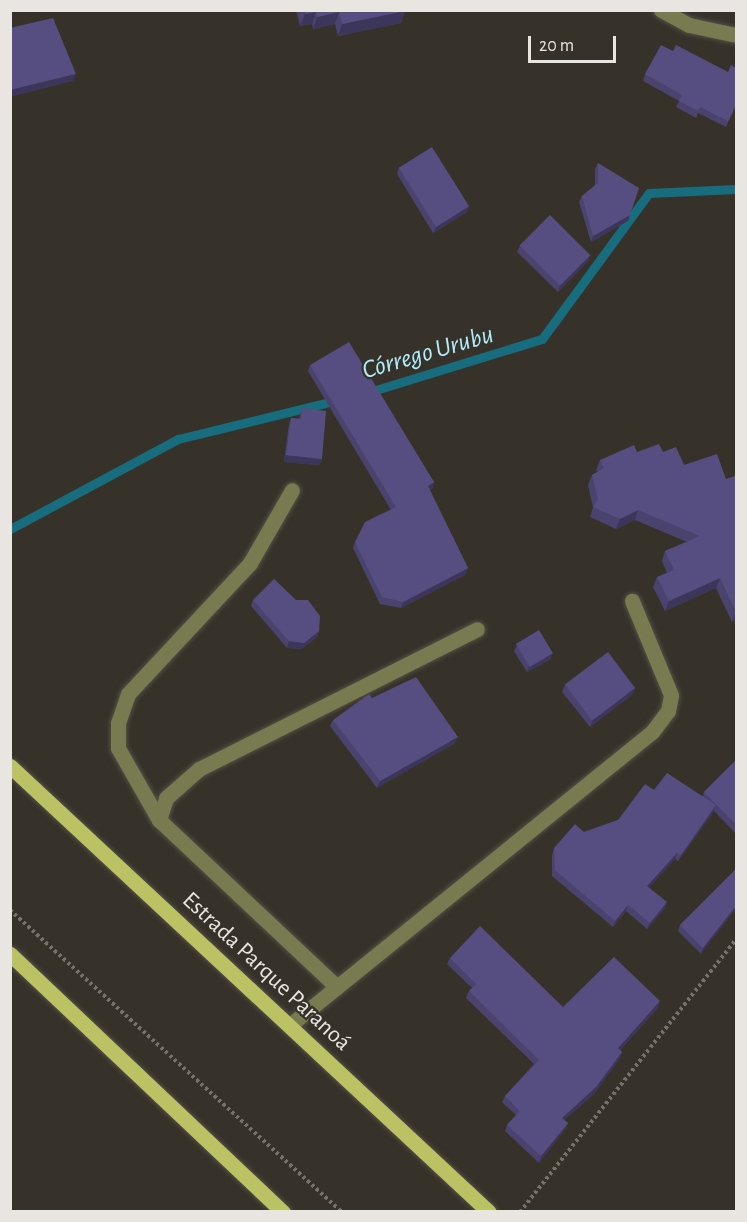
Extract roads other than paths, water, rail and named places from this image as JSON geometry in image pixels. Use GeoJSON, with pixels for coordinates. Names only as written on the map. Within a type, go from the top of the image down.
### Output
{"type":"FeatureCollection","features":[{"type":"Feature","properties":{"kind":"main road","name":"Estrada Parque Paranoá"},"geometry":{"type":"LineString","coordinates":[[10,766],[489,1212]]}},
{"type":"Feature","properties":{"kind":"main road"},"geometry":{"type":"LineString","coordinates":[[10,954],[283,1212]]}},
{"type":"Feature","properties":{"kind":"street"},"geometry":{"type":"LineString","coordinates":[[661,10],[689,25],[736,35]]}},
{"type":"Feature","properties":{"kind":"street"},"geometry":{"type":"LineString","coordinates":[[292,490],[250,563],[128,694],[118,723],[117,748],[159,820],[337,987]]}},
{"type":"Feature","properties":{"kind":"street"},"geometry":{"type":"LineString","coordinates":[[290,1025],[652,732],[671,695],[632,601]]}},
{"type":"Feature","properties":{"kind":"street"},"geometry":{"type":"LineString","coordinates":[[159,820],[177,783],[199,769],[477,629]]}},
{"type":"Feature","properties":{"kind":"waterway","name":"Córrego Urubu"},"geometry":{"type":"LineString","coordinates":[[366,393],[542,339],[649,193],[736,189]]}},
{"type":"Feature","properties":{"kind":"waterway","name":"Córrego Urubu"},"geometry":{"type":"LineString","coordinates":[[10,529],[178,439],[338,400]]}}]}
